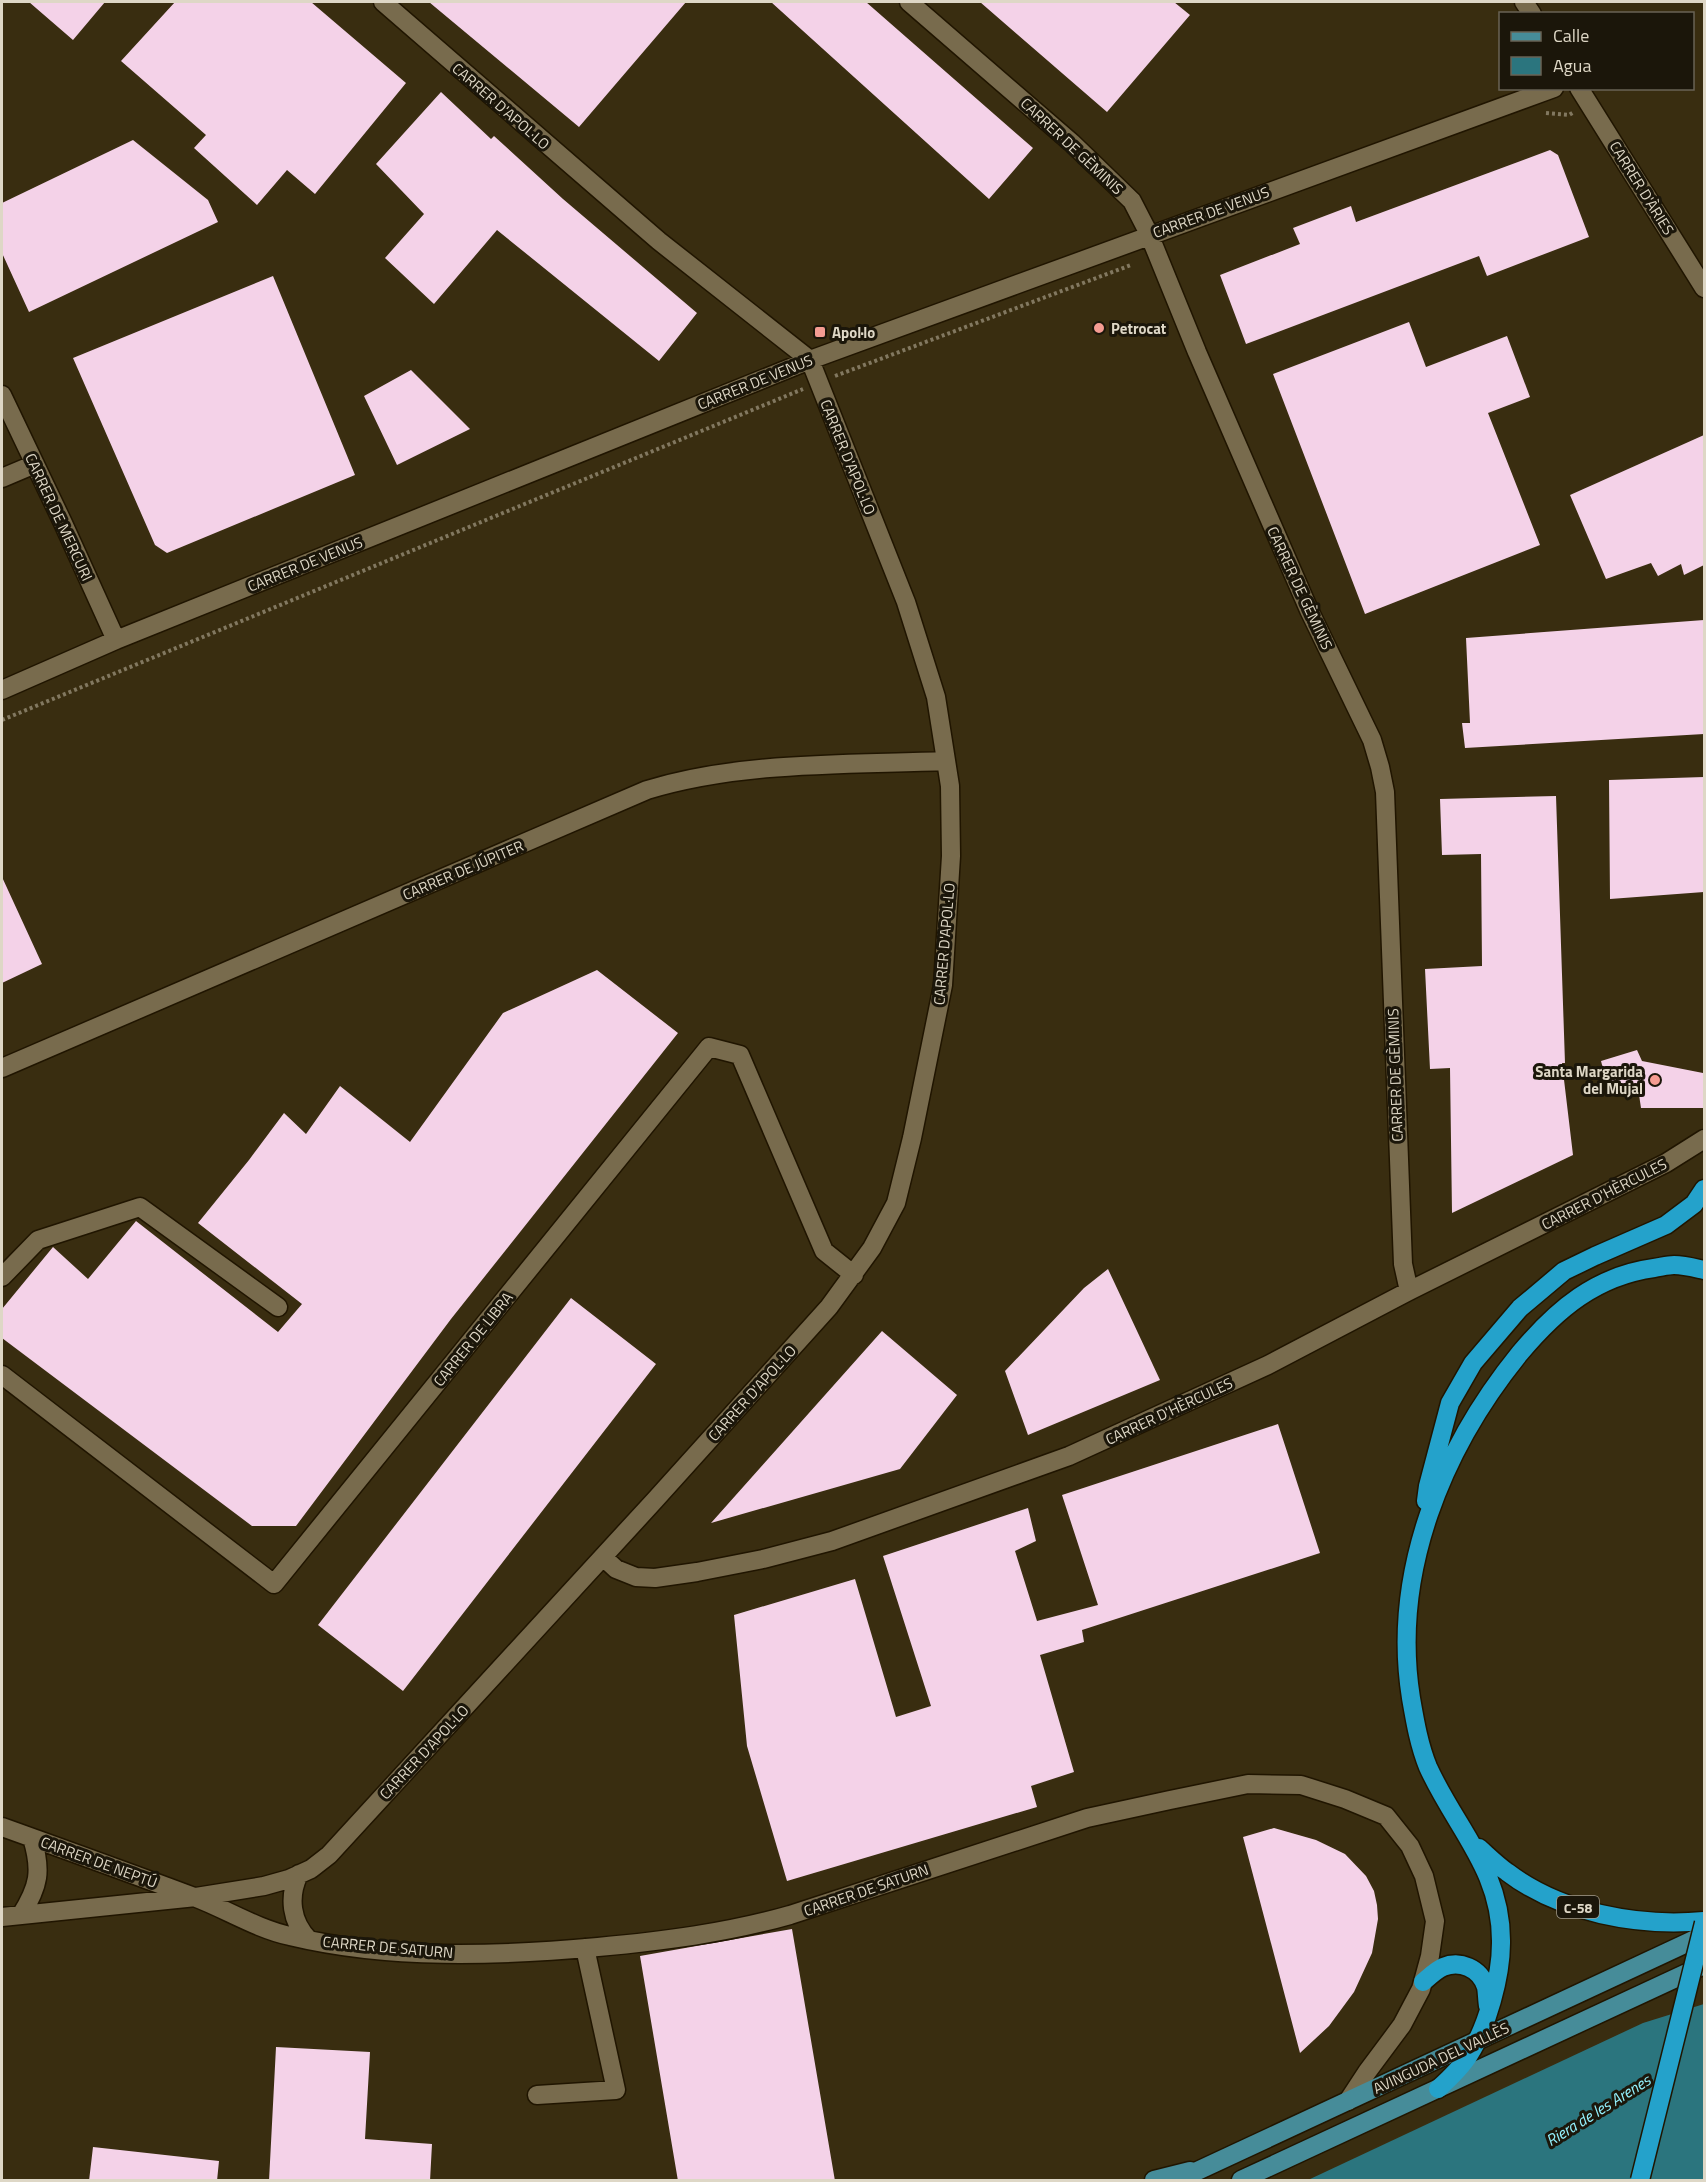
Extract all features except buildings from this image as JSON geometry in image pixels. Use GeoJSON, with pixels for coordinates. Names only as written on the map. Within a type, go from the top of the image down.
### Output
{"type":"FeatureCollection","features":[{"type":"Feature","properties":{"kind":"highway"},"geometry":{"type":"LineString","coordinates":[[1438,2089],[1462,2065],[1478,2041],[1489,2008],[1500,1962],[1502,1942],[1498,1907],[1489,1875],[1471,1840],[1448,1806],[1427,1765],[1415,1722],[1407,1671],[1406,1622],[1412,1569],[1422,1529],[1428,1486],[1450,1403],[1473,1362],[1520,1308],[1547,1284],[1564,1271],[1666,1225],[1694,1204],[1704,1189]]}},
{"type":"Feature","properties":{"kind":"highway"},"geometry":{"type":"LineString","coordinates":[[1422,1529],[1456,1450],[1480,1407],[1538,1332],[1562,1308],[1595,1286],[1630,1271],[1674,1265],[1704,1270]]}},
{"type":"Feature","properties":{"kind":"highway","name":"C-58"},"geometry":{"type":"LineString","coordinates":[[1471,1840],[1507,1873],[1540,1892],[1575,1906],[1611,1916],[1648,1921],[1704,1922]]}},
{"type":"Feature","properties":{"kind":"highway"},"geometry":{"type":"LineString","coordinates":[[1640,2181],[1704,1922]]}},
{"type":"Feature","properties":{"kind":"highway"},"geometry":{"type":"LineString","coordinates":[[1423,1982],[1440,1968],[1452,1964],[1464,1964],[1477,1972],[1485,1986],[1489,2008]]}},
{"type":"Feature","properties":{"kind":"main road","name":"AVINGUDA DEL VALLÈS"},"geometry":{"type":"LineString","coordinates":[[1178,2181],[1704,1935]]}},
{"type":"Feature","properties":{"kind":"main road","name":"AVINGUDA DEL VALLÈS"},"geometry":{"type":"LineString","coordinates":[[1241,2181],[1704,1965]]}},
{"type":"Feature","properties":{"kind":"main road"},"geometry":{"type":"LineString","coordinates":[[1154,2181],[1212,2165]]}},
{"type":"Feature","properties":{"kind":"street","name":"CARRER D'APOL·LO"},"geometry":{"type":"LineString","coordinates":[[196,1898],[264,1886],[311,1869],[329,1855],[829,1307],[854,1275],[886,1224],[896,1203],[912,1138],[943,985],[951,847],[950,786],[936,697],[906,602],[810,360],[659,241],[383,2]]}},
{"type":"Feature","properties":{"kind":"street","name":"CARRER DE GÈMINIS"},"geometry":{"type":"LineString","coordinates":[[909,2],[1072,143],[1132,201],[1149,234],[1249,474],[1309,610],[1372,740],[1380,767],[1386,808],[1403,1264],[1409,1291]]}},
{"type":"Feature","properties":{"kind":"street","name":"CARRER DE VENUS"},"geometry":{"type":"LineString","coordinates":[[2,690],[116,640],[810,360],[1149,234],[1548,90]]}},
{"type":"Feature","properties":{"kind":"street","name":"CARRER D'ÀRIES"},"geometry":{"type":"LineString","coordinates":[[1580,90],[1704,288]]}},
{"type":"Feature","properties":{"kind":"street","name":"CARRER DE MERCURI"},"geometry":{"type":"LineString","coordinates":[[2,395],[116,640]]}},
{"type":"Feature","properties":{"kind":"street"},"geometry":{"type":"LineString","coordinates":[[2,478],[35,464]]}},
{"type":"Feature","properties":{"kind":"street","name":"CARRER DE JÚPITER"},"geometry":{"type":"LineString","coordinates":[[2,1068],[647,790],[691,778],[743,771],[946,761]]}},
{"type":"Feature","properties":{"kind":"street","name":"CARRER DE LIBRA"},"geometry":{"type":"LineString","coordinates":[[2,1375],[274,1584],[709,1047],[740,1055],[824,1251],[854,1275]]}},
{"type":"Feature","properties":{"kind":"street","name":"CARRER D'HÈRCULES"},"geometry":{"type":"LineString","coordinates":[[603,1557],[616,1569],[636,1577],[655,1578],[752,1561],[832,1541],[1069,1456],[1268,1365],[1409,1291],[1666,1163],[1704,1139]]}},
{"type":"Feature","properties":{"kind":"street"},"geometry":{"type":"LineString","coordinates":[[2,1277],[38,1240],[140,1207],[278,1307]]}},
{"type":"Feature","properties":{"kind":"street","name":"CARRER DE SATURN"},"geometry":{"type":"LineString","coordinates":[[2,1917],[196,1898],[288,1936],[362,1948],[437,1954],[498,1954],[669,1940],[749,1927],[1087,1818],[1248,1784],[1301,1785],[1345,1798],[1386,1816],[1410,1846],[1425,1876],[1435,1921],[1430,1956],[1423,1982],[1402,2025],[1366,2072],[1348,2101]]}},
{"type":"Feature","properties":{"kind":"street","name":"CARRER DE NEPTÚ"},"geometry":{"type":"LineString","coordinates":[[2,1827],[196,1898]]}},
{"type":"Feature","properties":{"kind":"street"},"geometry":{"type":"LineString","coordinates":[[21,1915],[39,1876],[38,1858],[32,1838]]}},
{"type":"Feature","properties":{"kind":"street"},"geometry":{"type":"LineString","coordinates":[[299,1874],[292,1895],[293,1911],[301,1932],[309,1940]]}},
{"type":"Feature","properties":{"kind":"street"},"geometry":{"type":"LineString","coordinates":[[537,2095],[616,2090],[585,1948]]}},
{"type":"Feature","properties":{"kind":"water","name":"Riera de les Arenes"},"geometry":{"type":"Polygon","coordinates":[[[1704,2004],[1704,2180],[1308,2180],[1643,2023],[1704,2004]]]}},
{"type":"Feature","properties":{"kind":"place","name":"Petrocat"},"geometry":{"type":"Point","coordinates":[1099,328]}},
{"type":"Feature","properties":{"kind":"place","name":"Apol·lo"},"geometry":{"type":"Point","coordinates":[820,332]}},
{"type":"Feature","properties":{"kind":"place","name":"Santa Margarida del Mujal"},"geometry":{"type":"Point","coordinates":[1655,1080]}}]}
